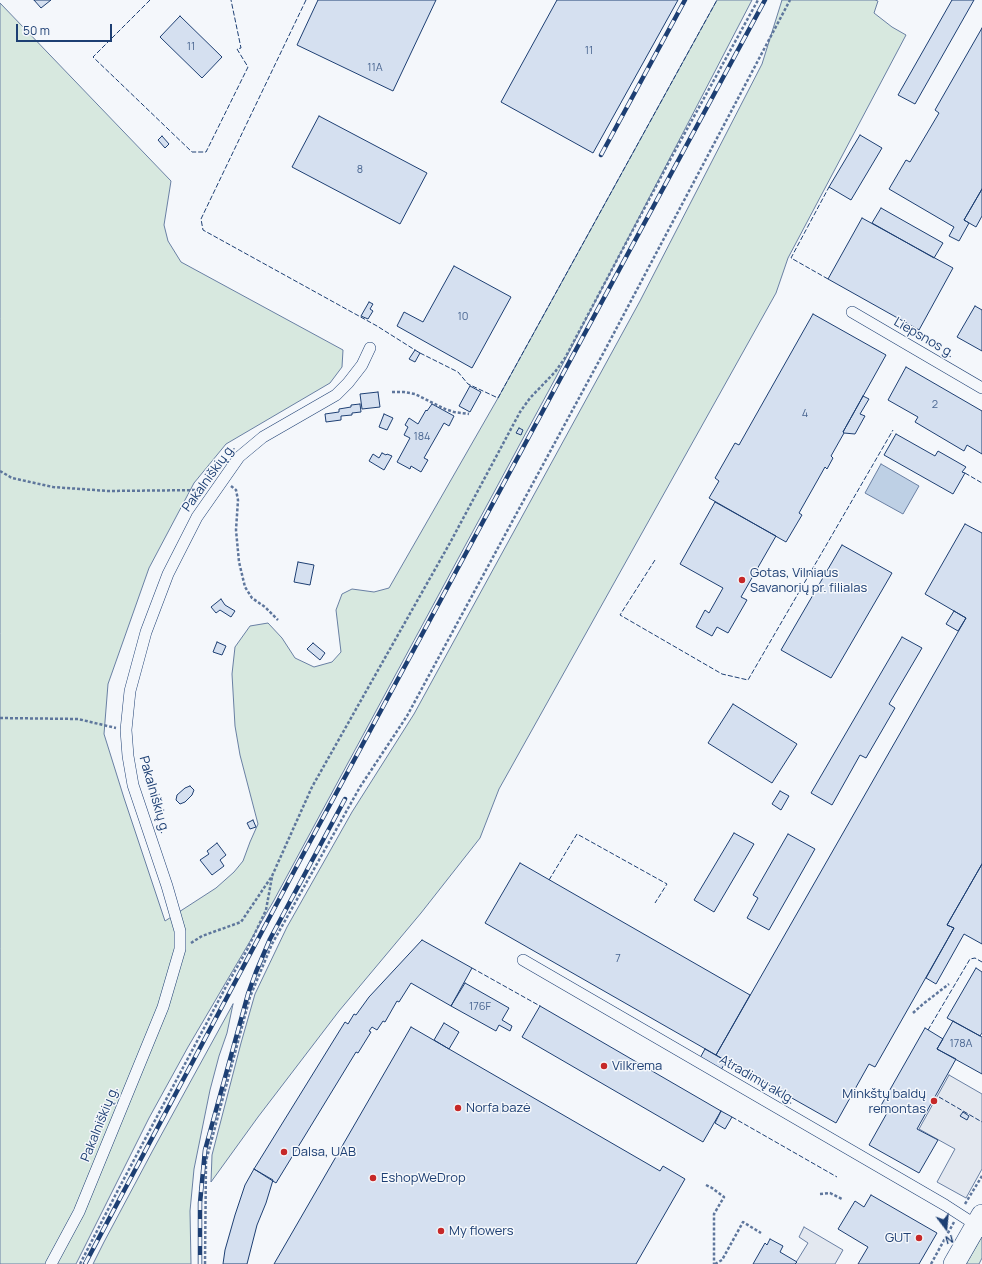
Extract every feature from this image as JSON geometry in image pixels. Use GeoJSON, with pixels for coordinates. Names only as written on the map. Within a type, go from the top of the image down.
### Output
{"type":"FeatureCollection","features":[{"type":"Feature","properties":{"kind":"highway"},"geometry":{"type":"LineString","coordinates":[[954,1264],[979,1220]]}},
{"type":"Feature","properties":{"kind":"street","name":"Liepsnos g."},"geometry":{"type":"LineString","coordinates":[[852,312],[982,388]]}},
{"type":"Feature","properties":{"kind":"street","name":"Pakalniškių g."},"geometry":{"type":"LineString","coordinates":[[51,1264],[79,1212],[163,1006],[180,949],[180,931],[178,923],[133,785],[128,756],[126,730],[130,691],[148,625],[168,574],[197,517],[239,457],[263,437],[336,395],[348,383],[362,365],[370,348]]}},
{"type":"Feature","properties":{"kind":"street","name":"Atradimų aklg."},"geometry":{"type":"LineString","coordinates":[[523,960],[945,1205],[979,1220]]}},
{"type":"Feature","properties":{"kind":"path"},"geometry":{"type":"LineString","coordinates":[[180,949],[202,936],[241,922],[272,876],[312,787],[451,541],[520,412],[530,398],[555,372],[565,358],[667,166],[758,0]]}},
{"type":"Feature","properties":{"kind":"path"},"geometry":{"type":"LineString","coordinates":[[205,1264],[206,1161],[250,996],[272,944],[360,787],[407,716],[609,343],[790,0]]}},
{"type":"Feature","properties":{"kind":"path"},"geometry":{"type":"LineString","coordinates":[[392,392],[415,394],[445,409],[469,414]]}},
{"type":"Feature","properties":{"kind":"path"},"geometry":{"type":"LineString","coordinates":[[0,471],[12,478],[53,487],[108,491],[216,490]]}},
{"type":"Feature","properties":{"kind":"path"},"geometry":{"type":"LineString","coordinates":[[224,478],[236,490],[238,500],[236,530],[239,562],[245,587],[252,598],[266,607],[278,620]]}},
{"type":"Feature","properties":{"kind":"path"},"geometry":{"type":"LineString","coordinates":[[0,718],[78,718],[126,730]]}},
{"type":"Feature","properties":{"kind":"path"},"geometry":{"type":"LineString","coordinates":[[80,1264],[247,950],[266,910],[272,876]]}},
{"type":"Feature","properties":{"kind":"path"},"geometry":{"type":"LineString","coordinates":[[913,1013],[949,984]]}},
{"type":"Feature","properties":{"kind":"path"},"geometry":{"type":"LineString","coordinates":[[706,1185],[724,1197],[714,1214],[714,1264],[722,1260],[743,1222],[761,1233]]}},
{"type":"Feature","properties":{"kind":"path"},"geometry":{"type":"LineString","coordinates":[[820,1194],[830,1193],[842,1199]]}},
{"type":"Feature","properties":{"kind":"shaded area"},"geometry":{"type":"Polygon","coordinates":[[[717,0],[752,0],[555,379],[273,902],[188,1047],[149,1118],[76,1264],[0,1264],[0,3],[171,181],[164,225],[168,241],[181,262],[343,350],[342,367],[330,383],[226,444],[194,483],[149,568],[108,684],[104,734],[165,921],[216,888],[234,872],[243,861],[258,824],[240,755],[235,726],[232,674],[235,647],[250,626],[268,623],[282,638],[295,658],[314,667],[332,662],[341,652],[336,610],[342,594],[352,589],[374,592],[389,588],[498,398],[717,0]]]}},
{"type":"Feature","properties":{"kind":"shaded area"},"geometry":{"type":"Polygon","coordinates":[[[782,0],[875,0],[878,1],[874,13],[892,27],[906,35],[788,258],[776,293],[499,789],[480,838],[421,913],[339,1011],[258,1117],[211,1182],[212,1155],[255,994],[287,927],[352,812],[414,714],[640,301],[762,64],[782,0]]]}},
{"type":"Feature","properties":{"kind":"shaded area"},"geometry":{"type":"Polygon","coordinates":[[[233,1004],[227,1033],[210,1090],[194,1169],[190,1211],[191,1264],[93,1264],[153,1150],[233,1004]]]}},
{"type":"Feature","properties":{"kind":"shaded area"},"geometry":{"type":"Polygon","coordinates":[[[949,1075],[982,1094],[982,1169],[966,1198],[937,1182],[955,1149],[919,1129],[949,1075]]]}},
{"type":"Feature","properties":{"kind":"shaded area"},"geometry":{"type":"Polygon","coordinates":[[[804,1227],[843,1250],[835,1264],[795,1264],[808,1243],[799,1237],[804,1227]]]}},
{"type":"Feature","properties":{"kind":"shaded area"},"geometry":{"type":"Polygon","coordinates":[[[982,1236],[982,1258],[979,1264],[966,1264],[982,1236]]]}},
{"type":"Feature","properties":{"kind":"water"},"geometry":{"type":"Polygon","coordinates":[[[881,464],[919,486],[903,514],[865,493],[881,464]]]}},
{"type":"Feature","properties":{"kind":"building"},"geometry":{"type":"Polygon","coordinates":[[[34,0],[51,0],[41,8],[34,0]]]}},
{"type":"Feature","properties":{"kind":"building"},"geometry":{"type":"Polygon","coordinates":[[[318,0],[436,0],[393,91],[297,45],[318,0]]]}},
{"type":"Feature","properties":{"kind":"building"},"geometry":{"type":"Polygon","coordinates":[[[557,0],[678,0],[593,153],[501,102],[557,0]]]}},
{"type":"Feature","properties":{"kind":"building"},"geometry":{"type":"Polygon","coordinates":[[[952,0],[974,0],[915,104],[898,95],[952,0]]]}},
{"type":"Feature","properties":{"kind":"building"},"geometry":{"type":"Polygon","coordinates":[[[180,16],[222,57],[202,78],[160,37],[180,16]]]}},
{"type":"Feature","properties":{"kind":"building"},"geometry":{"type":"Polygon","coordinates":[[[982,28],[982,189],[964,220],[969,223],[959,241],[949,236],[954,227],[889,189],[906,160],[910,162],[939,113],[935,110],[982,28]]]}},
{"type":"Feature","properties":{"kind":"building"},"geometry":{"type":"Polygon","coordinates":[[[319,116],[427,173],[400,224],[292,167],[319,116]]]}},
{"type":"Feature","properties":{"kind":"building"},"geometry":{"type":"Polygon","coordinates":[[[860,135],[882,148],[851,200],[829,187],[860,135]]]}},
{"type":"Feature","properties":{"kind":"building"},"geometry":{"type":"Polygon","coordinates":[[[162,136],[169,144],[165,148],[158,140],[162,136]]]}},
{"type":"Feature","properties":{"kind":"building"},"geometry":{"type":"Polygon","coordinates":[[[982,189],[982,216],[976,227],[964,220],[982,189]]]}},
{"type":"Feature","properties":{"kind":"building"},"geometry":{"type":"Polygon","coordinates":[[[881,208],[943,243],[934,258],[872,223],[881,208]]]}},
{"type":"Feature","properties":{"kind":"building"},"geometry":{"type":"Polygon","coordinates":[[[862,218],[953,268],[919,330],[828,279],[862,218]]]}},
{"type":"Feature","properties":{"kind":"building"},"geometry":{"type":"Polygon","coordinates":[[[454,266],[511,297],[472,368],[397,326],[404,312],[423,322],[454,266]]]}},
{"type":"Feature","properties":{"kind":"building"},"geometry":{"type":"Polygon","coordinates":[[[369,302],[373,304],[370,309],[373,311],[368,319],[361,316],[369,302]]]}},
{"type":"Feature","properties":{"kind":"building"},"geometry":{"type":"Polygon","coordinates":[[[975,306],[982,310],[982,351],[957,337],[975,306]]]}},
{"type":"Feature","properties":{"kind":"building"},"geometry":{"type":"Polygon","coordinates":[[[813,314],[886,355],[843,432],[844,433],[831,456],[833,458],[827,469],[825,467],[799,513],[802,515],[786,542],[709,498],[719,481],[715,478],[735,443],[739,445],[813,314]]]}},
{"type":"Feature","properties":{"kind":"building"},"geometry":{"type":"Polygon","coordinates":[[[415,350],[420,353],[415,362],[409,359],[415,350]]]}},
{"type":"Feature","properties":{"kind":"building"},"geometry":{"type":"Polygon","coordinates":[[[906,367],[982,411],[982,454],[967,445],[964,451],[915,422],[918,417],[888,400],[906,367]]]}},
{"type":"Feature","properties":{"kind":"building"},"geometry":{"type":"Polygon","coordinates":[[[470,386],[481,392],[470,412],[459,406],[470,386]]]}},
{"type":"Feature","properties":{"kind":"building"},"geometry":{"type":"Polygon","coordinates":[[[378,392],[380,407],[362,409],[360,394],[378,392]]]}},
{"type":"Feature","properties":{"kind":"building"},"geometry":{"type":"Polygon","coordinates":[[[863,396],[869,399],[860,414],[865,416],[855,434],[844,433],[843,432],[863,396]]]}},
{"type":"Feature","properties":{"kind":"building"},"geometry":{"type":"Polygon","coordinates":[[[360,404],[361,412],[341,416],[341,420],[326,422],[325,414],[339,412],[339,409],[360,404]]]}},
{"type":"Feature","properties":{"kind":"building"},"geometry":{"type":"Polygon","coordinates":[[[432,404],[454,416],[449,426],[444,423],[424,458],[428,460],[421,472],[411,466],[410,469],[397,462],[410,438],[404,435],[408,427],[405,425],[409,418],[418,424],[426,410],[427,411],[432,404]]]}},
{"type":"Feature","properties":{"kind":"building"},"geometry":{"type":"Polygon","coordinates":[[[384,414],[393,418],[387,430],[379,427],[384,414]]]}},
{"type":"Feature","properties":{"kind":"building"},"geometry":{"type":"Polygon","coordinates":[[[519,428],[523,430],[521,435],[516,433],[519,428]]]}},
{"type":"Feature","properties":{"kind":"building"},"geometry":{"type":"Polygon","coordinates":[[[896,434],[935,456],[938,451],[966,467],[962,472],[965,473],[953,494],[884,455],[896,434]]]}},
{"type":"Feature","properties":{"kind":"building"},"geometry":{"type":"Polygon","coordinates":[[[382,453],[392,456],[384,470],[369,461],[373,454],[379,458],[382,453]]]}},
{"type":"Feature","properties":{"kind":"building"},"geometry":{"type":"Polygon","coordinates":[[[715,502],[776,536],[741,597],[747,600],[728,633],[717,627],[712,636],[696,627],[705,610],[709,613],[723,588],[680,564],[715,502]]]}},
{"type":"Feature","properties":{"kind":"building"},"geometry":{"type":"Polygon","coordinates":[[[965,524],[982,533],[982,864],[947,925],[954,928],[875,1067],[869,1064],[836,1123],[716,1055],[966,618],[925,594],[965,524]]]}},
{"type":"Feature","properties":{"kind":"building"},"geometry":{"type":"Polygon","coordinates":[[[842,545],[892,573],[831,678],[781,650],[842,545]]]}},
{"type":"Feature","properties":{"kind":"building"},"geometry":{"type":"Polygon","coordinates":[[[298,562],[314,565],[310,585],[294,582],[298,562]]]}},
{"type":"Feature","properties":{"kind":"building"},"geometry":{"type":"Polygon","coordinates":[[[221,599],[225,605],[235,611],[231,617],[220,610],[216,613],[211,607],[221,599]]]}},
{"type":"Feature","properties":{"kind":"building"},"geometry":{"type":"Polygon","coordinates":[[[954,611],[966,618],[958,631],[946,624],[954,611]]]}},
{"type":"Feature","properties":{"kind":"building"},"geometry":{"type":"Polygon","coordinates":[[[902,637],[922,648],[889,704],[895,708],[866,758],[860,755],[832,805],[811,793],[902,637]]]}},
{"type":"Feature","properties":{"kind":"building"},"geometry":{"type":"Polygon","coordinates":[[[217,642],[226,646],[222,655],[213,652],[217,642]]]}},
{"type":"Feature","properties":{"kind":"building"},"geometry":{"type":"Polygon","coordinates":[[[313,643],[325,653],[320,660],[307,649],[313,643]]]}},
{"type":"Feature","properties":{"kind":"building"},"geometry":{"type":"Polygon","coordinates":[[[733,704],[797,744],[772,783],[708,743],[733,704]]]}},
{"type":"Feature","properties":{"kind":"building"},"geometry":{"type":"Polygon","coordinates":[[[190,786],[194,790],[192,795],[185,802],[180,804],[176,800],[177,795],[185,788],[190,786]]]}},
{"type":"Feature","properties":{"kind":"building"},"geometry":{"type":"Polygon","coordinates":[[[780,791],[789,796],[781,810],[772,804],[780,791]]]}},
{"type":"Feature","properties":{"kind":"building"},"geometry":{"type":"Polygon","coordinates":[[[253,820],[256,827],[250,829],[247,823],[253,820]]]}},
{"type":"Feature","properties":{"kind":"building"},"geometry":{"type":"Polygon","coordinates":[[[734,833],[754,844],[714,912],[694,900],[734,833]]]}},
{"type":"Feature","properties":{"kind":"building"},"geometry":{"type":"Polygon","coordinates":[[[788,834],[815,849],[769,930],[747,918],[758,898],[753,895],[788,834]]]}},
{"type":"Feature","properties":{"kind":"building"},"geometry":{"type":"Polygon","coordinates":[[[217,843],[226,855],[220,860],[224,866],[212,875],[200,860],[209,854],[207,851],[217,843]]]}},
{"type":"Feature","properties":{"kind":"building"},"geometry":{"type":"Polygon","coordinates":[[[520,863],[750,995],[716,1055],[485,923],[520,863]]]}},
{"type":"Feature","properties":{"kind":"building"},"geometry":{"type":"Polygon","coordinates":[[[982,864],[982,944],[964,934],[936,984],[926,978],[954,928],[947,925],[982,864]]]}},
{"type":"Feature","properties":{"kind":"building"},"geometry":{"type":"Polygon","coordinates":[[[422,940],[472,968],[451,1006],[411,983],[399,1002],[397,1001],[385,1022],[383,1021],[377,1030],[372,1027],[369,1031],[371,1032],[358,1053],[356,1052],[276,1183],[254,1169],[345,1022],[348,1024],[354,1014],[356,1015],[369,997],[422,940]]]}},
{"type":"Feature","properties":{"kind":"building"},"geometry":{"type":"Polygon","coordinates":[[[976,968],[982,972],[982,1033],[980,1036],[947,1018],[976,968]]]}},
{"type":"Feature","properties":{"kind":"building"},"geometry":{"type":"Polygon","coordinates":[[[465,983],[509,1008],[502,1020],[512,1026],[510,1031],[499,1025],[496,1031],[451,1006],[465,983]]]}},
{"type":"Feature","properties":{"kind":"building"},"geometry":{"type":"Polygon","coordinates":[[[540,1006],[721,1111],[703,1142],[522,1037],[540,1006]]]}},
{"type":"Feature","properties":{"kind":"building"},"geometry":{"type":"Polygon","coordinates":[[[953,1021],[982,1037],[982,1074],[937,1049],[953,1021]]]}},
{"type":"Feature","properties":{"kind":"building"},"geometry":{"type":"Polygon","coordinates":[[[444,1023],[459,1032],[449,1049],[434,1040],[444,1023]]]}},
{"type":"Feature","properties":{"kind":"building","name":"Norfa bazė"},"geometry":{"type":"Polygon","coordinates":[[[411,1027],[660,1171],[663,1166],[685,1179],[636,1264],[274,1264],[411,1027]]]}},
{"type":"Feature","properties":{"kind":"building"},"geometry":{"type":"Polygon","coordinates":[[[925,1028],[943,1039],[937,1049],[956,1059],[917,1129],[938,1140],[919,1173],[869,1145],[887,1113],[879,1109],[925,1028]]]}},
{"type":"Feature","properties":{"kind":"building"},"geometry":{"type":"Polygon","coordinates":[[[705,1049],[726,1061],[721,1070],[700,1058],[705,1049]]]}},
{"type":"Feature","properties":{"kind":"building"},"geometry":{"type":"Polygon","coordinates":[[[721,1111],[732,1117],[725,1129],[715,1123],[721,1111]]]}},
{"type":"Feature","properties":{"kind":"building"},"geometry":{"type":"Polygon","coordinates":[[[963,1112],[969,1116],[967,1120],[960,1116],[963,1112]]]}},
{"type":"Feature","properties":{"kind":"building"},"geometry":{"type":"Polygon","coordinates":[[[254,1169],[273,1180],[257,1225],[247,1264],[223,1264],[225,1250],[235,1215],[245,1185],[254,1169]]]}},
{"type":"Feature","properties":{"kind":"building"},"geometry":{"type":"Polygon","coordinates":[[[871,1195],[937,1233],[919,1264],[858,1264],[868,1247],[838,1229],[855,1201],[864,1207],[871,1195]]]}},
{"type":"Feature","properties":{"kind":"building"},"geometry":{"type":"Polygon","coordinates":[[[770,1239],[783,1246],[780,1252],[797,1262],[795,1264],[753,1264],[765,1243],[767,1245],[770,1239]]]}},
{"type":"Feature","properties":{"kind":"railway"},"geometry":{"type":"LineString","coordinates":[[601,155],[685,0]]}},
{"type":"Feature","properties":{"kind":"railway"},"geometry":{"type":"LineString","coordinates":[[85,1264],[299,862],[765,0]]}},
{"type":"Feature","properties":{"kind":"railway"},"geometry":{"type":"LineString","coordinates":[[200,1264],[200,1203],[205,1150],[248,994],[270,939],[345,799]]}},
{"type":"Feature","properties":{"kind":"fence"},"geometry":{"type":"LineString","coordinates":[[150,0],[93,57],[192,152],[206,152],[248,67],[237,49],[241,48],[231,0]]}},
{"type":"Feature","properties":{"kind":"fence"},"geometry":{"type":"LineString","coordinates":[[306,0],[201,219],[203,230],[377,326],[415,350]]}},
{"type":"Feature","properties":{"kind":"fence"},"geometry":{"type":"LineString","coordinates":[[420,353],[458,372],[468,384],[498,398],[717,0]]}},
{"type":"Feature","properties":{"kind":"fence"},"geometry":{"type":"LineString","coordinates":[[828,279],[791,258],[829,187]]}},
{"type":"Feature","properties":{"kind":"fence"},"geometry":{"type":"LineString","coordinates":[[655,560],[620,615],[722,674],[748,680],[893,430]]}},
{"type":"Feature","properties":{"kind":"fence"},"geometry":{"type":"LineString","coordinates":[[965,473],[982,483]]}},
{"type":"Feature","properties":{"kind":"fence"},"geometry":{"type":"LineString","coordinates":[[549,880],[577,834],[667,884],[655,903]]}},
{"type":"Feature","properties":{"kind":"fence"},"geometry":{"type":"LineString","coordinates":[[928,1030],[970,959],[975,958],[982,962]]}},
{"type":"Feature","properties":{"kind":"fence"},"geometry":{"type":"LineString","coordinates":[[472,968],[540,1006]]}},
{"type":"Feature","properties":{"kind":"fence"},"geometry":{"type":"LineString","coordinates":[[939,1097],[982,1122]]}},
{"type":"Feature","properties":{"kind":"fence"},"geometry":{"type":"LineString","coordinates":[[732,1117],[837,1177]]}},
{"type":"Feature","properties":{"kind":"place","name":"Gotas, Vilniaus Savanorių pr. filialas"},"geometry":{"type":"Point","coordinates":[742,580]}},
{"type":"Feature","properties":{"kind":"place","name":"Vilkrema"},"geometry":{"type":"Point","coordinates":[604,1066]}},
{"type":"Feature","properties":{"kind":"place","name":"Minkštų baldų remontas"},"geometry":{"type":"Point","coordinates":[934,1101]}},
{"type":"Feature","properties":{"kind":"place","name":"Norfa bazė"},"geometry":{"type":"Point","coordinates":[458,1108]}},
{"type":"Feature","properties":{"kind":"place","name":"Dalsa, UAB"},"geometry":{"type":"Point","coordinates":[284,1152]}},
{"type":"Feature","properties":{"kind":"place","name":"EshopWeDrop"},"geometry":{"type":"Point","coordinates":[373,1178]}},
{"type":"Feature","properties":{"kind":"place","name":"My flowers"},"geometry":{"type":"Point","coordinates":[441,1231]}},
{"type":"Feature","properties":{"kind":"place","name":"GUT"},"geometry":{"type":"Point","coordinates":[919,1238]}}]}
